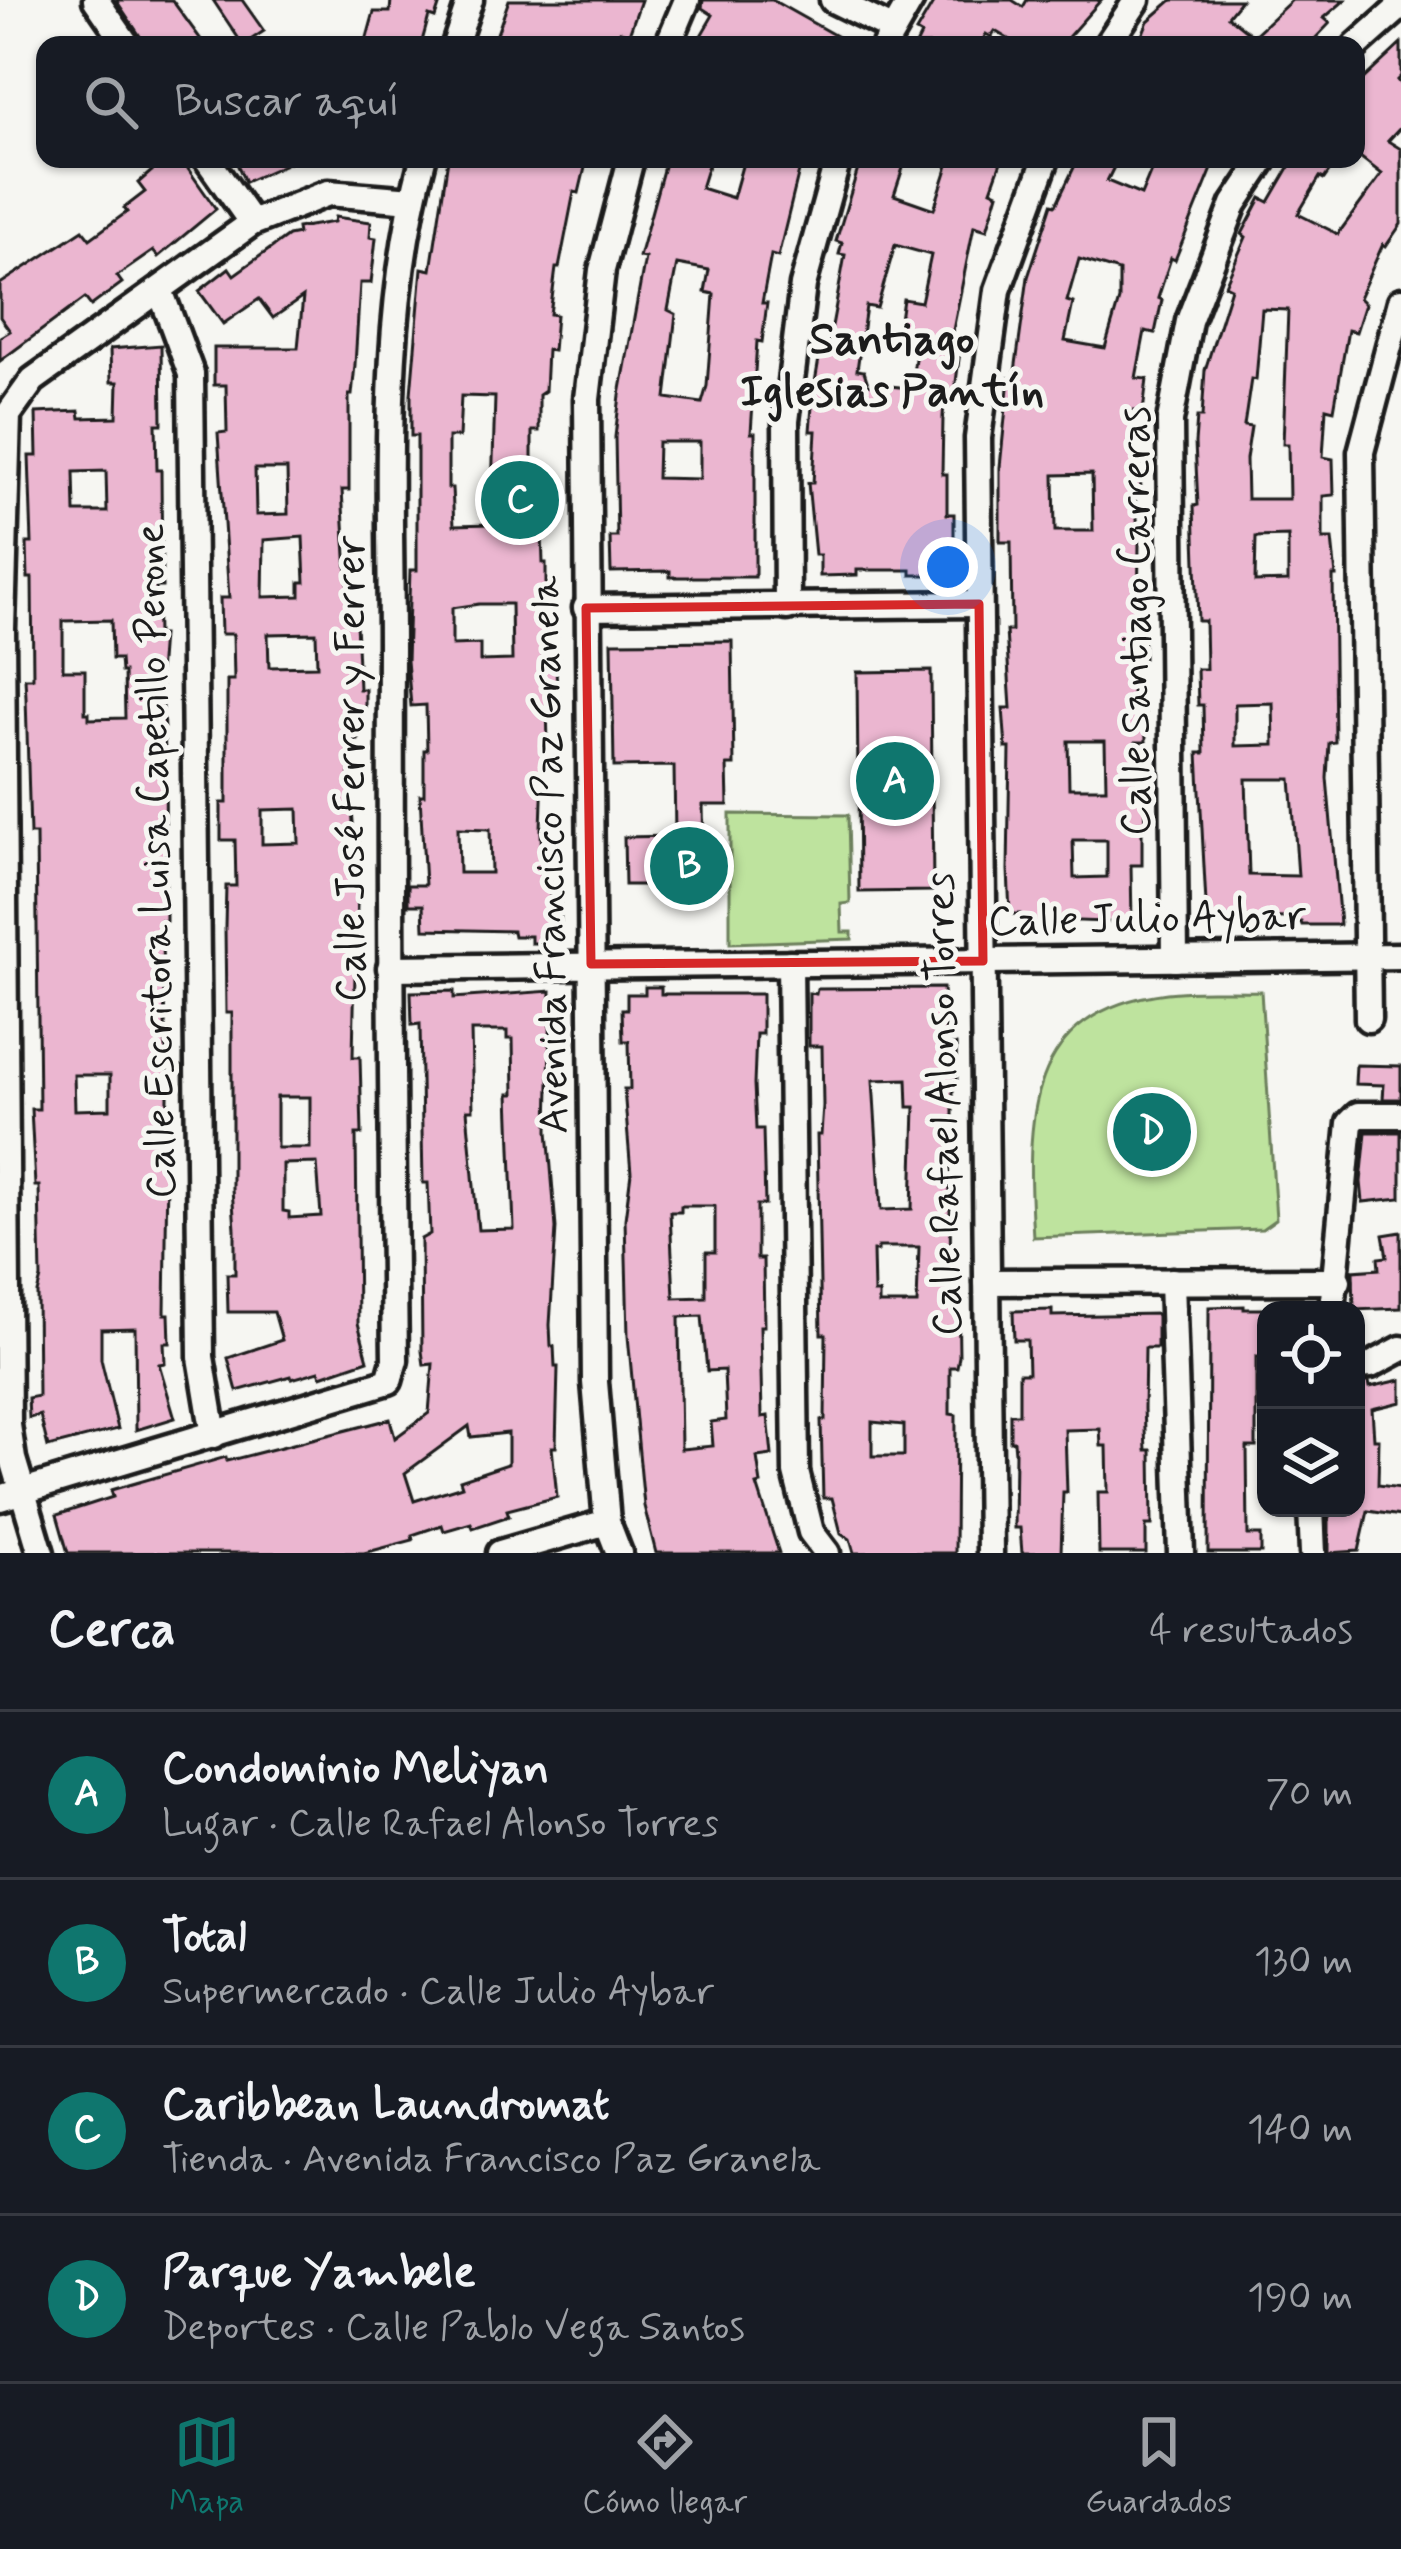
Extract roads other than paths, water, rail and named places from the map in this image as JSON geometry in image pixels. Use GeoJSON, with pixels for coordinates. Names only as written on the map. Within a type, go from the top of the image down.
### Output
{"type":"FeatureCollection","features":[{"type":"Feature","properties":{"kind":"street"},"geometry":{"type":"LineString","coordinates":[[96,0],[121,36]]}},
{"type":"Feature","properties":{"kind":"street"},"geometry":{"type":"LineString","coordinates":[[458,36],[470,0]]}},
{"type":"Feature","properties":{"kind":"street"},"geometry":{"type":"LineString","coordinates":[[672,36],[687,0]]}},
{"type":"Feature","properties":{"kind":"street"},"geometry":{"type":"LineString","coordinates":[[832,0],[886,36]]}},
{"type":"Feature","properties":{"kind":"street"},"geometry":{"type":"LineString","coordinates":[[889,36],[911,0]]}},
{"type":"Feature","properties":{"kind":"street"},"geometry":{"type":"LineString","coordinates":[[1113,36],[1137,0]]}},
{"type":"Feature","properties":{"kind":"street"},"geometry":{"type":"LineString","coordinates":[[1365,38],[1401,6]]}},
{"type":"Feature","properties":{"kind":"street"},"geometry":{"type":"LineString","coordinates":[[213,168],[252,223]]}},
{"type":"Feature","properties":{"kind":"street","name":"Calle José Ferrer y Ferrer"},"geometry":{"type":"LineString","coordinates":[[214,1435],[389,1381],[395,1360],[391,342],[412,200],[421,168]]}},
{"type":"Feature","properties":{"kind":"street","name":"Avenida Francisco Paz Granela"},"geometry":{"type":"LineString","coordinates":[[619,1553],[608,1522],[595,1382],[587,400],[602,270],[629,168]]}},
{"type":"Feature","properties":{"kind":"street"},"geometry":{"type":"LineString","coordinates":[[787,607],[786,421],[803,285],[836,168]]}},
{"type":"Feature","properties":{"kind":"street","name":"Calle Rafael Alonso Torres"},"geometry":{"type":"LineString","coordinates":[[990,1553],[978,438],[998,290],[1043,168]]}},
{"type":"Feature","properties":{"kind":"street","name":"Calle Santiago Carreras"},"geometry":{"type":"LineString","coordinates":[[1175,959],[1170,421],[1189,321],[1234,204],[1258,168]]}},
{"type":"Feature","properties":{"kind":"street"},"geometry":{"type":"LineString","coordinates":[[41,1553],[11,1495],[8,1426],[1,629],[8,415],[33,380],[252,223],[328,193],[412,200]]}},
{"type":"Feature","properties":{"kind":"street","name":"Calle Escritora Luisa Capetillo Perone"},"geometry":{"type":"LineString","coordinates":[[160,290],[191,374],[201,1357],[214,1435]]}},
{"type":"Feature","properties":{"kind":"street"},"geometry":{"type":"LineString","coordinates":[[1368,1019],[1361,452],[1401,301]]}},
{"type":"Feature","properties":{"kind":"street"},"geometry":{"type":"LineString","coordinates":[[586,608],[979,604]]}},
{"type":"Feature","properties":{"kind":"street","name":"Calle Julio Aybar"},"geometry":{"type":"LineString","coordinates":[[390,968],[1401,956]]}},
{"type":"Feature","properties":{"kind":"street"},"geometry":{"type":"LineString","coordinates":[[790,963],[796,1472],[811,1532],[827,1553]]}},
{"type":"Feature","properties":{"kind":"street"},"geometry":{"type":"LineString","coordinates":[[1334,1301],[1350,1123],[1358,1115],[1401,1115]]}},
{"type":"Feature","properties":{"kind":"street"},"geometry":{"type":"LineString","coordinates":[[1172,1281],[1180,1553]]}},
{"type":"Feature","properties":{"kind":"street"},"geometry":{"type":"LineString","coordinates":[[987,1282],[1338,1281]]}},
{"type":"Feature","properties":{"kind":"street"},"geometry":{"type":"LineString","coordinates":[[1365,1365],[1401,1349]]}},
{"type":"Feature","properties":{"kind":"street"},"geometry":{"type":"LineString","coordinates":[[11,1495],[214,1435]]}},
{"type":"Feature","properties":{"kind":"street"},"geometry":{"type":"LineString","coordinates":[[1311,1517],[1313,1553]]}},
{"type":"Feature","properties":{"kind":"street"},"geometry":{"type":"LineString","coordinates":[[500,1553],[608,1522]]}},
{"type":"Feature","properties":{"kind":"place","name":"Caribbean Laundromat"},"geometry":{"type":"Point","coordinates":[520,500]}},
{"type":"Feature","properties":{"kind":"place","name":"Condominio Meliyan"},"geometry":{"type":"Point","coordinates":[895,781]}},
{"type":"Feature","properties":{"kind":"place","name":"Total"},"geometry":{"type":"Point","coordinates":[689,866]}},
{"type":"Feature","properties":{"kind":"place","name":"Parque Yambele"},"geometry":{"type":"Point","coordinates":[1152,1132]}},
{"type":"Feature","properties":{"kind":"district","name":"Santiago Iglesias Pantín"},"geometry":{"type":"Point","coordinates":[892,366]}}]}
